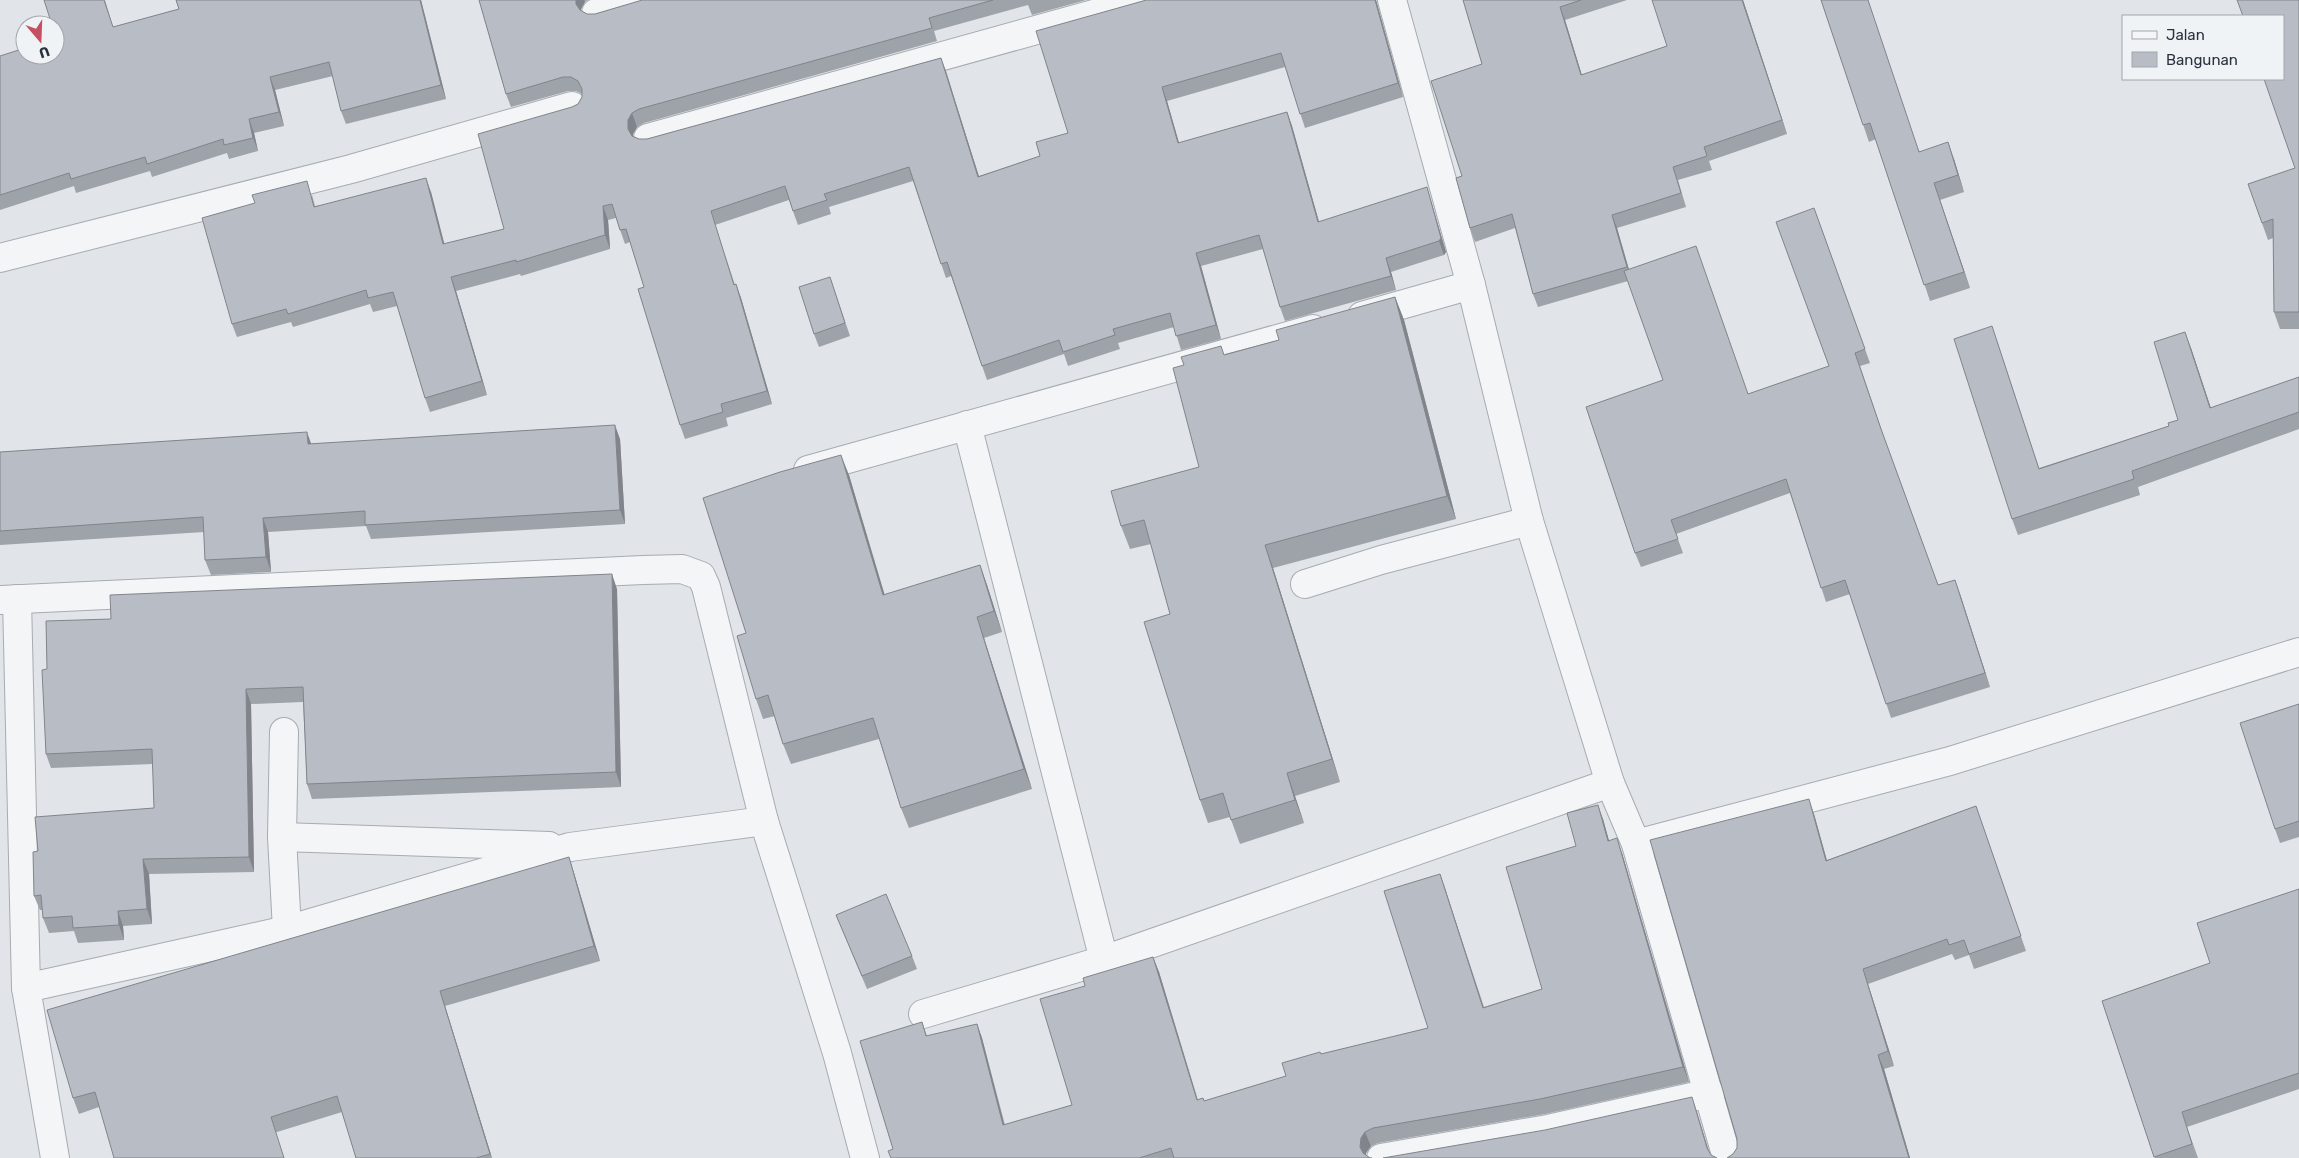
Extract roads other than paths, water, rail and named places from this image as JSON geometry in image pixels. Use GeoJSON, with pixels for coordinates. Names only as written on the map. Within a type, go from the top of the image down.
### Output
{"type":"FeatureCollection","features":[{"type":"Feature","properties":{"kind":"street"},"geometry":{"type":"LineString","coordinates":[[596,13],[640,0]]}},
{"type":"Feature","properties":{"kind":"street"},"geometry":{"type":"LineString","coordinates":[[648,138],[1144,0]]}},
{"type":"Feature","properties":{"kind":"street"},"geometry":{"type":"LineString","coordinates":[[1392,0],[1471,285],[1529,521],[1610,783],[1636,844],[1710,1093],[1727,1158]]}},
{"type":"Feature","properties":{"kind":"street"},"geometry":{"type":"LineString","coordinates":[[0,258],[351,169],[572,106]]}},
{"type":"Feature","properties":{"kind":"street"},"geometry":{"type":"LineString","coordinates":[[785,477],[1471,285]]}},
{"type":"Feature","properties":{"kind":"street"},"geometry":{"type":"LineString","coordinates":[[967,425],[1104,960]]}},
{"type":"Feature","properties":{"kind":"street"},"geometry":{"type":"LineString","coordinates":[[1305,584],[1381,560],[1529,521]]}},
{"type":"Feature","properties":{"kind":"street"},"geometry":{"type":"LineString","coordinates":[[55,1158],[26,988],[9,599],[682,569],[701,576],[706,587],[764,821],[837,1053],[858,1157]]}},
{"type":"Feature","properties":{"kind":"street"},"geometry":{"type":"LineString","coordinates":[[1636,844],[1950,761],[2299,652]]}},
{"type":"Feature","properties":{"kind":"street"},"geometry":{"type":"LineString","coordinates":[[284,732],[282,837],[287,930]]}},
{"type":"Feature","properties":{"kind":"street"},"geometry":{"type":"LineString","coordinates":[[923,1014],[1104,960],[1610,783]]}},
{"type":"Feature","properties":{"kind":"street"},"geometry":{"type":"LineString","coordinates":[[26,988],[287,930],[570,847],[764,821]]}},
{"type":"Feature","properties":{"kind":"street"},"geometry":{"type":"LineString","coordinates":[[282,837],[570,847]]}},
{"type":"Feature","properties":{"kind":"street"},"geometry":{"type":"LineString","coordinates":[[1381,1158],[1548,1129],[1710,1093]]}}]}
